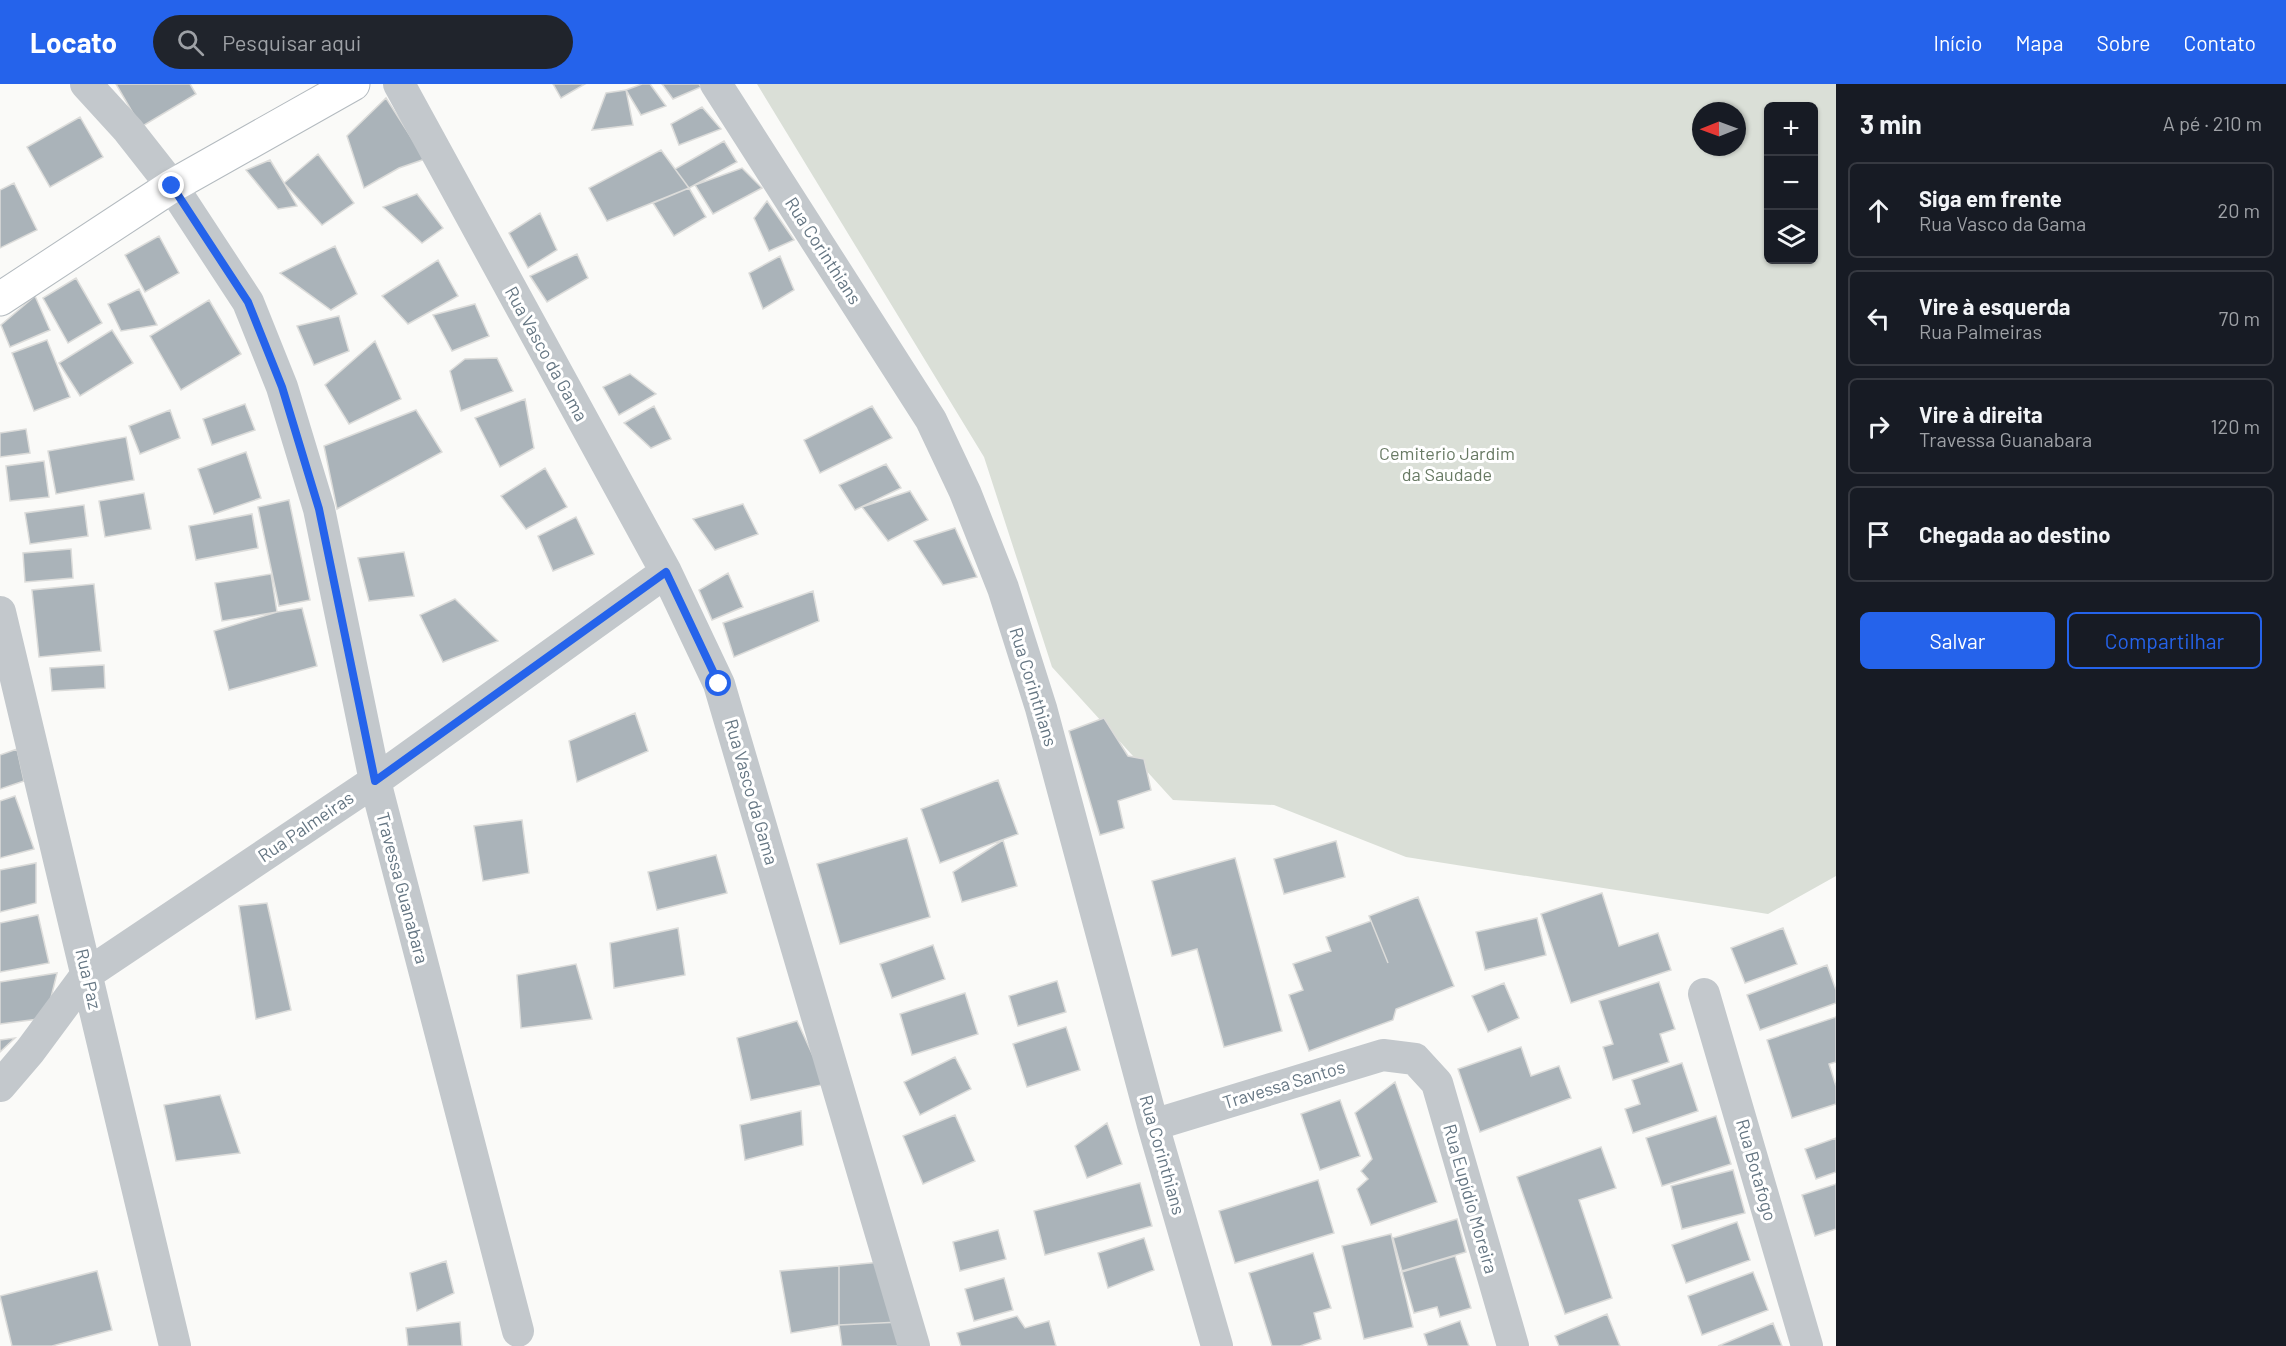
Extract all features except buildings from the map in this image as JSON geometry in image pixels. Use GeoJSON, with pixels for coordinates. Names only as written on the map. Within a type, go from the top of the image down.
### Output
{"type":"FeatureCollection","features":[{"type":"Feature","properties":{"kind":"street","name":"Travessa Guanabara"},"geometry":{"type":"LineString","coordinates":[[86,84],[128,130],[172,186],[248,302],[282,387],[319,509],[375,781],[518,1331]]}},
{"type":"Feature","properties":{"kind":"street"},"geometry":{"type":"LineString","coordinates":[[0,299],[172,186],[353,84]]}},
{"type":"Feature","properties":{"kind":"street","name":"Rua Vasco da Gama"},"geometry":{"type":"LineString","coordinates":[[399,84],[666,572],[719,684],[914,1346]]}},
{"type":"Feature","properties":{"kind":"street","name":"Rua Corinthians"},"geometry":{"type":"LineString","coordinates":[[717,84],[931,420],[965,492],[1003,588],[1041,708],[1153,1125],[1217,1346]]}},
{"type":"Feature","properties":{"kind":"street","name":"Rua Palmeiras"},"geometry":{"type":"LineString","coordinates":[[0,1086],[30,1051],[87,974],[375,781],[666,572]]}},
{"type":"Feature","properties":{"kind":"street","name":"Rua Paz"},"geometry":{"type":"LineString","coordinates":[[0,612],[175,1346]]}},
{"type":"Feature","properties":{"kind":"street","name":"Rua Botafogo"},"geometry":{"type":"LineString","coordinates":[[1704,994],[1807,1346]]}},
{"type":"Feature","properties":{"kind":"street","name":"Travessa Santos"},"geometry":{"type":"LineString","coordinates":[[1153,1125],[1383,1055],[1415,1059]]}},
{"type":"Feature","properties":{"kind":"street","name":"Rua Eupídio Moreira"},"geometry":{"type":"LineString","coordinates":[[1415,1059],[1437,1083],[1513,1346]]}},
{"type":"Feature","properties":{"kind":"green space","name":"Cemiterio Jardim da Saudade"},"geometry":{"type":"Polygon","coordinates":[[[757,84],[1836,84],[1836,876],[1768,914],[1406,857],[1274,805],[1173,800],[1052,667],[984,457],[757,84]]]}},
{"type":"Feature","properties":{"kind":"route"},"geometry":{"type":"LineString","coordinates":[[172,186],[248,302],[282,387],[319,509],[375,781],[666,572],[719,684]]}}]}
